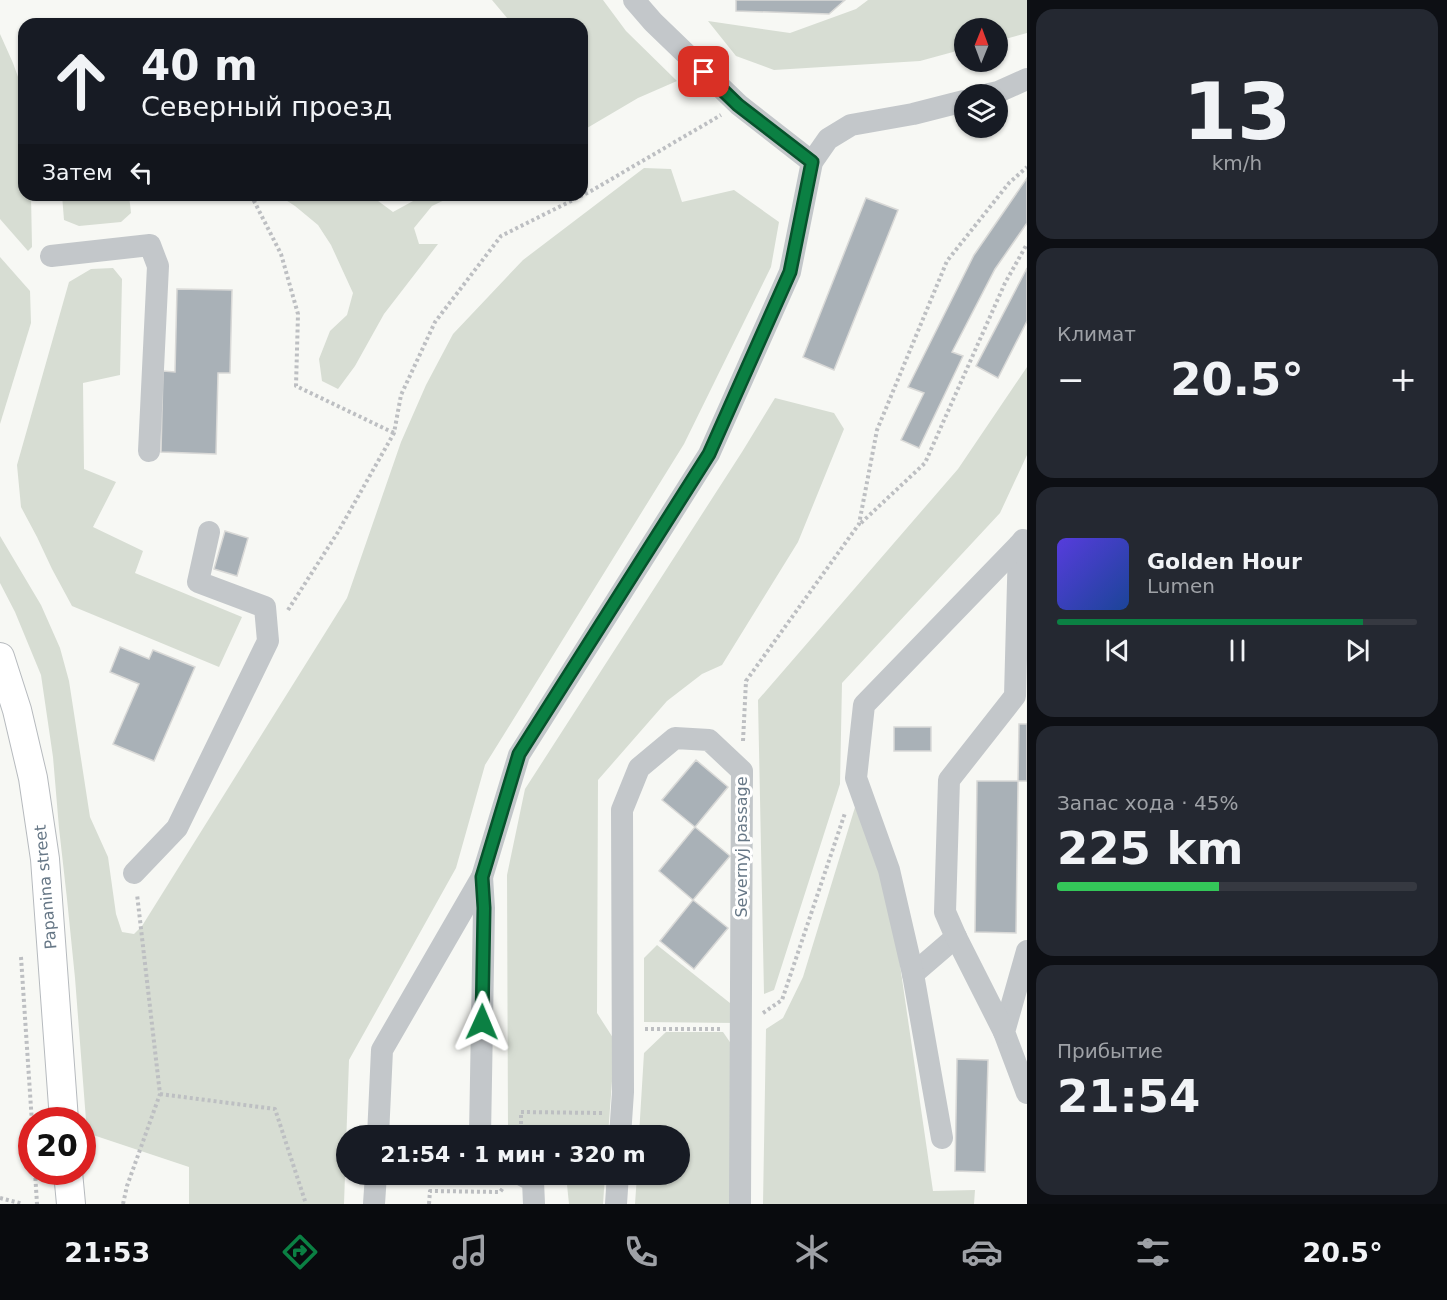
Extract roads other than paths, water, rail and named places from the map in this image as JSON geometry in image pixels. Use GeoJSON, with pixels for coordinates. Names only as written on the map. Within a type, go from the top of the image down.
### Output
{"type":"FeatureCollection","features":[{"type":"Feature","properties":{"kind":"main road","name":"Papanina street"},"geometry":{"type":"LineString","coordinates":[[0,657],[33,778],[45,859],[63,1107]]}},
{"type":"Feature","properties":{"kind":"main road"},"geometry":{"type":"LineString","coordinates":[[69,1185],[71,1204]]}},
{"type":"Feature","properties":{"kind":"street"},"geometry":{"type":"LineString","coordinates":[[634,0],[653,22],[738,105],[812,162]]}},
{"type":"Feature","properties":{"kind":"street"},"geometry":{"type":"LineString","coordinates":[[1008,88],[1027,79]]}},
{"type":"Feature","properties":{"kind":"street"},"geometry":{"type":"LineString","coordinates":[[379,1125],[382,1050],[482,877],[519,754],[709,454],[790,272],[812,162],[828,139],[851,125],[913,114],[954,104]]}},
{"type":"Feature","properties":{"kind":"street"},"geometry":{"type":"LineString","coordinates":[[51,256],[150,245],[158,266],[149,451]]}},
{"type":"Feature","properties":{"kind":"street"},"geometry":{"type":"LineString","coordinates":[[134,873],[177,828],[268,641],[265,607],[198,582],[209,532]]}},
{"type":"Feature","properties":{"kind":"street"},"geometry":{"type":"LineString","coordinates":[[942,1138],[913,974],[889,870],[856,778],[864,705],[1023,541]]}},
{"type":"Feature","properties":{"kind":"street"},"geometry":{"type":"LineString","coordinates":[[1023,541],[1015,696],[949,780],[945,912],[1004,1032],[1027,1093]]}},
{"type":"Feature","properties":{"kind":"street","name":"Severnyj passage"},"geometry":{"type":"LineString","coordinates":[[621,1125],[623,1092],[622,810],[639,768],[675,738],[709,740],[742,771],[740,1204]]}},
{"type":"Feature","properties":{"kind":"street"},"geometry":{"type":"LineString","coordinates":[[480,1125],[484,908],[482,877]]}},
{"type":"Feature","properties":{"kind":"street"},"geometry":{"type":"LineString","coordinates":[[913,974],[956,937]]}},
{"type":"Feature","properties":{"kind":"street"},"geometry":{"type":"LineString","coordinates":[[1004,1032],[1027,951]]}},
{"type":"Feature","properties":{"kind":"street"},"geometry":{"type":"LineString","coordinates":[[374,1204],[375,1185]]}},
{"type":"Feature","properties":{"kind":"street"},"geometry":{"type":"LineString","coordinates":[[533,1185],[534,1204]]}},
{"type":"Feature","properties":{"kind":"street"},"geometry":{"type":"LineString","coordinates":[[616,1204],[617,1185]]}}]}
